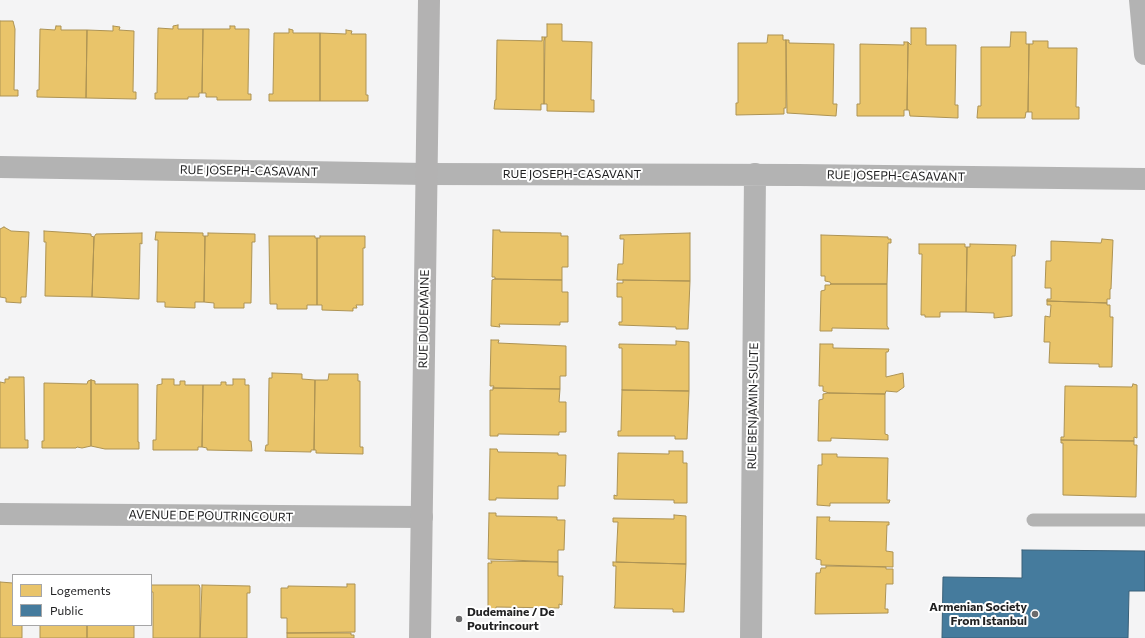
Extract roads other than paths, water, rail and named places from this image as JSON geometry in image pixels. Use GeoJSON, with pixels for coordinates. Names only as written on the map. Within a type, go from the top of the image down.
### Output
{"type":"FeatureCollection","features":[{"type":"Feature","properties":{"kind":"street","name":"RUE DUDEMAINE"},"geometry":{"type":"LineString","coordinates":[[420,638],[429,0]]}},
{"type":"Feature","properties":{"kind":"street"},"geometry":{"type":"LineString","coordinates":[[1140,0],[1145,54]]}},
{"type":"Feature","properties":{"kind":"street","name":"RUE JOSEPH-CASAVANT"},"geometry":{"type":"LineString","coordinates":[[0,167],[426,174],[755,174],[1145,179]]}},
{"type":"Feature","properties":{"kind":"street","name":"RUE BENJAMIN-SULTE"},"geometry":{"type":"LineString","coordinates":[[751,638],[755,174]]}},
{"type":"Feature","properties":{"kind":"street","name":"AVENUE DE POUTRINCOURT"},"geometry":{"type":"LineString","coordinates":[[0,514],[422,517]]}},
{"type":"Feature","properties":{"kind":"lane"},"geometry":{"type":"LineString","coordinates":[[1033,520],[1145,520]]}},
{"type":"Feature","properties":{"kind":"place","name":"Armenian Society From Istanbul"},"geometry":{"type":"Point","coordinates":[1035,614]}},
{"type":"Feature","properties":{"kind":"place","name":"Dudemaine / De Poutrincourt"},"geometry":{"type":"Point","coordinates":[459,619]}}]}
